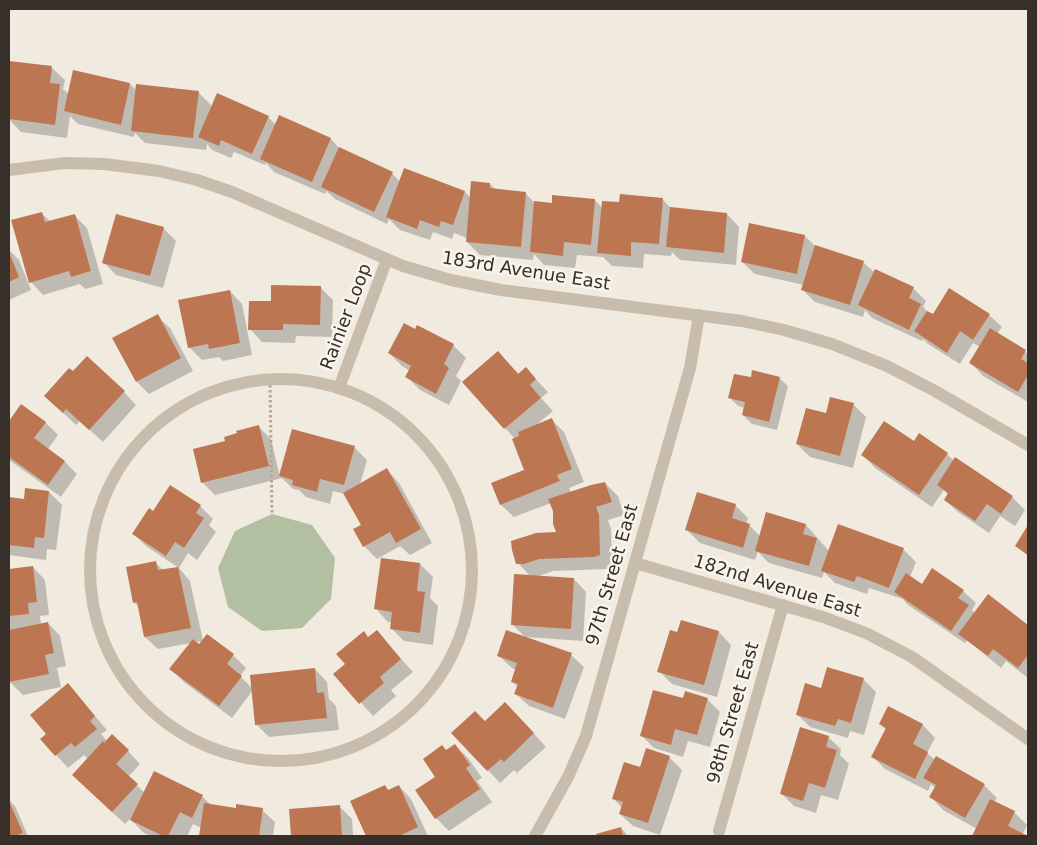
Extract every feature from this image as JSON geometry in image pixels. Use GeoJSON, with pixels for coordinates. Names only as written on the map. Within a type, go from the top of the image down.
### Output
{"type":"FeatureCollection","features":[{"type":"Feature","properties":{"kind":"street","name":"183rd Avenue East"},"geometry":{"type":"LineString","coordinates":[[9,170],[65,163],[104,164],[158,171],[196,180],[232,192],[403,266],[451,280],[501,290],[742,321],[784,330],[832,344],[887,366],[1028,445]]}},
{"type":"Feature","properties":{"kind":"street","name":"Rainier Loop"},"geometry":{"type":"LineString","coordinates":[[339,388],[387,259]]}},
{"type":"Feature","properties":{"kind":"street","name":"97th Street East"},"geometry":{"type":"LineString","coordinates":[[535,836],[568,776],[586,736],[690,368],[699,315]]}},
{"type":"Feature","properties":{"kind":"street"},"geometry":{"type":"LineString","coordinates":[[270,380],[312,381],[339,388],[370,400],[393,415],[421,439],[435,456],[448,477],[462,507],[470,538],[473,565],[470,603],[459,640],[449,663],[424,698],[398,722],[369,741],[344,752],[292,762],[258,761],[228,755],[196,742],[159,718],[136,696],[122,678],[108,653],[96,621],[91,594],[90,559],[94,526],[115,474],[133,448],[170,414],[196,398],[221,388],[248,382],[270,380]]}},
{"type":"Feature","properties":{"kind":"street","name":"182nd Avenue East"},"geometry":{"type":"LineString","coordinates":[[635,563],[823,617],[866,633],[912,657],[1028,739]]}},
{"type":"Feature","properties":{"kind":"street","name":"98th Street East"},"geometry":{"type":"LineString","coordinates":[[719,831],[783,605]]}},
{"type":"Feature","properties":{"kind":"path"},"geometry":{"type":"LineString","coordinates":[[270,380],[272,514]]}},
{"type":"Feature","properties":{"kind":"green space"},"geometry":{"type":"Polygon","coordinates":[[[272,514],[312,525],[335,558],[331,599],[302,628],[262,631],[228,607],[218,568],[235,531],[272,514]]]}},
{"type":"Feature","properties":{"kind":"building"},"geometry":{"type":"Polygon","coordinates":[[[9,61],[52,66],[50,83],[60,84],[55,125],[9,119],[9,61]]]}},
{"type":"Feature","properties":{"kind":"building"},"geometry":{"type":"Polygon","coordinates":[[[73,70],[130,83],[121,125],[64,111],[73,70]]]}},
{"type":"Feature","properties":{"kind":"building"},"geometry":{"type":"Polygon","coordinates":[[[136,84],[199,91],[193,138],[131,131],[136,84]]]}},
{"type":"Feature","properties":{"kind":"building"},"geometry":{"type":"Polygon","coordinates":[[[217,93],[269,116],[252,154],[221,140],[219,146],[198,137],[217,93]]]}},
{"type":"Feature","properties":{"kind":"building"},"geometry":{"type":"Polygon","coordinates":[[[279,115],[331,138],[312,182],[260,159],[279,115]]]}},
{"type":"Feature","properties":{"kind":"building"},"geometry":{"type":"Polygon","coordinates":[[[339,147],[393,172],[374,212],[321,187],[339,147]]]}},
{"type":"Feature","properties":{"kind":"building"},"geometry":{"type":"Polygon","coordinates":[[[404,168],[465,191],[453,225],[441,221],[439,227],[420,220],[417,229],[386,217],[404,168]]]}},
{"type":"Feature","properties":{"kind":"building"},"geometry":{"type":"Polygon","coordinates":[[[471,181],[490,183],[490,188],[526,192],[521,247],[466,242],[471,181]]]}},
{"type":"Feature","properties":{"kind":"building"},"geometry":{"type":"Polygon","coordinates":[[[620,194],[663,198],[659,244],[631,242],[631,256],[597,253],[602,201],[619,202],[620,194]]]}},
{"type":"Feature","properties":{"kind":"building"},"geometry":{"type":"Polygon","coordinates":[[[552,195],[595,199],[591,245],[564,242],[563,256],[530,252],[534,201],[552,203],[552,195]]]}},
{"type":"Feature","properties":{"kind":"building"},"geometry":{"type":"Polygon","coordinates":[[[670,207],[727,213],[724,253],[666,247],[670,207]]]}},
{"type":"Feature","properties":{"kind":"building"},"geometry":{"type":"Polygon","coordinates":[[[42,212],[45,222],[75,214],[91,271],[71,277],[69,271],[29,283],[11,220],[42,212]]]}},
{"type":"Feature","properties":{"kind":"building"},"geometry":{"type":"Polygon","coordinates":[[[116,214],[164,227],[150,276],[102,263],[116,214]]]}},
{"type":"Feature","properties":{"kind":"building"},"geometry":{"type":"Polygon","coordinates":[[[749,223],[805,235],[797,274],[741,262],[749,223]]]}},
{"type":"Feature","properties":{"kind":"building"},"geometry":{"type":"Polygon","coordinates":[[[815,245],[864,261],[850,305],[801,290],[815,245]]]}},
{"type":"Feature","properties":{"kind":"building"},"geometry":{"type":"Polygon","coordinates":[[[9,252],[19,277],[9,282],[9,252]]]}},
{"type":"Feature","properties":{"kind":"building"},"geometry":{"type":"Polygon","coordinates":[[[875,269],[914,287],[909,298],[921,304],[909,330],[858,305],[875,269]]]}},
{"type":"Feature","properties":{"kind":"building"},"geometry":{"type":"Polygon","coordinates":[[[271,285],[321,286],[320,325],[283,324],[283,330],[248,330],[249,301],[271,301],[271,285]]]}},
{"type":"Feature","properties":{"kind":"building"},"geometry":{"type":"Polygon","coordinates":[[[949,288],[990,314],[973,340],[960,331],[947,353],[914,331],[927,311],[933,314],[949,288]]]}},
{"type":"Feature","properties":{"kind":"building"},"geometry":{"type":"Polygon","coordinates":[[[230,290],[240,343],[209,349],[208,344],[188,348],[178,300],[230,290]]]}},
{"type":"Feature","properties":{"kind":"building"},"geometry":{"type":"Polygon","coordinates":[[[158,314],[181,358],[136,382],[112,338],[158,314]]]}},
{"type":"Feature","properties":{"kind":"building"},"geometry":{"type":"Polygon","coordinates":[[[404,323],[415,329],[417,325],[454,344],[444,364],[449,368],[436,394],[405,377],[411,366],[388,353],[404,323]]]}},
{"type":"Feature","properties":{"kind":"building"},"geometry":{"type":"Polygon","coordinates":[[[990,328],[1026,350],[1021,359],[1028,363],[1028,375],[1018,392],[969,363],[990,328]]]}},
{"type":"Feature","properties":{"kind":"building"},"geometry":{"type":"Polygon","coordinates":[[[498,351],[518,374],[526,367],[536,379],[530,385],[541,398],[504,429],[462,382],[498,351]]]}},
{"type":"Feature","properties":{"kind":"building"},"geometry":{"type":"Polygon","coordinates":[[[87,356],[125,391],[89,430],[66,409],[63,413],[44,396],[69,368],[73,371],[87,356]]]}},
{"type":"Feature","properties":{"kind":"building"},"geometry":{"type":"Polygon","coordinates":[[[752,370],[780,377],[769,422],[742,415],[745,402],[728,398],[734,374],[751,377],[752,370]]]}},
{"type":"Feature","properties":{"kind":"building"},"geometry":{"type":"Polygon","coordinates":[[[830,397],[854,403],[840,456],[796,444],[806,408],[826,413],[830,397]]]}},
{"type":"Feature","properties":{"kind":"building"},"geometry":{"type":"Polygon","coordinates":[[[21,404],[46,422],[34,438],[65,461],[48,485],[9,457],[9,421],[21,404]]]}},
{"type":"Feature","properties":{"kind":"building"},"geometry":{"type":"Polygon","coordinates":[[[552,418],[572,469],[557,475],[560,481],[500,505],[491,483],[524,470],[512,439],[519,436],[518,432],[552,418]]]}},
{"type":"Feature","properties":{"kind":"building"},"geometry":{"type":"Polygon","coordinates":[[[884,421],[914,441],[919,433],[948,453],[919,495],[861,455],[884,421]]]}},
{"type":"Feature","properties":{"kind":"building"},"geometry":{"type":"Polygon","coordinates":[[[259,425],[269,466],[201,483],[193,449],[225,441],[224,437],[237,433],[236,431],[259,425]]]}},
{"type":"Feature","properties":{"kind":"building"},"geometry":{"type":"Polygon","coordinates":[[[292,429],[355,446],[344,485],[320,479],[317,492],[292,485],[293,480],[279,476],[292,429]]]}},
{"type":"Feature","properties":{"kind":"building"},"geometry":{"type":"Polygon","coordinates":[[[955,457],[1013,496],[1001,514],[987,504],[975,521],[944,500],[948,493],[937,485],[955,457]]]}},
{"type":"Feature","properties":{"kind":"building"},"geometry":{"type":"Polygon","coordinates":[[[387,468],[421,529],[396,543],[390,532],[363,547],[353,529],[361,525],[343,493],[387,468]]]}},
{"type":"Feature","properties":{"kind":"building"},"geometry":{"type":"Polygon","coordinates":[[[605,482],[612,502],[596,507],[599,515],[600,555],[594,557],[539,559],[524,564],[516,564],[511,541],[536,533],[556,532],[553,524],[553,511],[548,499],[605,482]]]}},
{"type":"Feature","properties":{"kind":"building"},"geometry":{"type":"Polygon","coordinates":[[[170,485],[201,505],[196,513],[204,518],[184,548],[175,542],[166,556],[132,534],[149,508],[153,511],[170,485]]]}},
{"type":"Feature","properties":{"kind":"building"},"geometry":{"type":"Polygon","coordinates":[[[25,488],[49,491],[44,538],[35,537],[34,548],[9,545],[9,497],[24,499],[25,488]]]}},
{"type":"Feature","properties":{"kind":"building"},"geometry":{"type":"Polygon","coordinates":[[[697,492],[736,504],[732,518],[750,524],[743,548],[685,530],[697,492]]]}},
{"type":"Feature","properties":{"kind":"building"},"geometry":{"type":"Polygon","coordinates":[[[766,512],[806,524],[803,534],[817,538],[809,566],[755,551],[766,512]]]}},
{"type":"Feature","properties":{"kind":"building"},"geometry":{"type":"Polygon","coordinates":[[[838,524],[904,548],[889,588],[857,576],[854,582],[821,571],[838,524]]]}},
{"type":"Feature","properties":{"kind":"building"},"geometry":{"type":"Polygon","coordinates":[[[1028,525],[1028,555],[1015,546],[1028,525]]]}},
{"type":"Feature","properties":{"kind":"building"},"geometry":{"type":"Polygon","coordinates":[[[381,558],[420,563],[417,591],[425,592],[420,633],[390,629],[392,612],[374,609],[381,558]]]}},
{"type":"Feature","properties":{"kind":"building"},"geometry":{"type":"Polygon","coordinates":[[[156,561],[158,570],[178,567],[191,628],[144,637],[137,602],[133,603],[126,567],[156,561]]]}},
{"type":"Feature","properties":{"kind":"building"},"geometry":{"type":"Polygon","coordinates":[[[33,566],[37,602],[28,603],[29,614],[9,616],[9,569],[33,566]]]}},
{"type":"Feature","properties":{"kind":"building"},"geometry":{"type":"Polygon","coordinates":[[[932,568],[964,590],[958,598],[969,605],[951,631],[894,592],[906,573],[922,584],[932,568]]]}},
{"type":"Feature","properties":{"kind":"building"},"geometry":{"type":"Polygon","coordinates":[[[514,574],[574,578],[571,629],[511,625],[514,574]]]}},
{"type":"Feature","properties":{"kind":"building"},"geometry":{"type":"Polygon","coordinates":[[[988,594],[1028,625],[1028,655],[1018,668],[993,649],[988,656],[958,634],[988,594]]]}},
{"type":"Feature","properties":{"kind":"building"},"geometry":{"type":"Polygon","coordinates":[[[681,620],[719,631],[704,685],[657,672],[670,630],[677,632],[681,620]]]}},
{"type":"Feature","properties":{"kind":"building"},"geometry":{"type":"Polygon","coordinates":[[[48,622],[54,653],[45,655],[49,674],[9,682],[9,630],[48,622]]]}},
{"type":"Feature","properties":{"kind":"building"},"geometry":{"type":"Polygon","coordinates":[[[377,630],[401,659],[380,677],[384,683],[359,704],[333,674],[345,664],[336,654],[364,631],[368,637],[377,630]]]}},
{"type":"Feature","properties":{"kind":"building"},"geometry":{"type":"Polygon","coordinates":[[[506,630],[572,653],[553,708],[514,694],[518,684],[511,682],[517,663],[497,656],[506,630]]]}},
{"type":"Feature","properties":{"kind":"building"},"geometry":{"type":"Polygon","coordinates":[[[207,634],[234,654],[227,664],[242,676],[219,706],[169,669],[193,639],[199,644],[207,634]]]}},
{"type":"Feature","properties":{"kind":"building"},"geometry":{"type":"Polygon","coordinates":[[[827,667],[864,678],[851,723],[838,719],[835,726],[796,715],[805,683],[821,688],[827,667]]]}},
{"type":"Feature","properties":{"kind":"building"},"geometry":{"type":"Polygon","coordinates":[[[315,668],[317,693],[324,692],[327,718],[255,725],[250,675],[315,668]]]}},
{"type":"Feature","properties":{"kind":"building"},"geometry":{"type":"Polygon","coordinates":[[[68,683],[95,716],[90,721],[97,729],[75,747],[71,743],[55,756],[40,739],[46,734],[30,715],[68,683]]]}},
{"type":"Feature","properties":{"kind":"building"},"geometry":{"type":"Polygon","coordinates":[[[653,690],[683,698],[685,691],[708,698],[697,735],[675,729],[671,745],[640,736],[653,690]]]}},
{"type":"Feature","properties":{"kind":"building"},"geometry":{"type":"Polygon","coordinates":[[[505,702],[534,733],[504,762],[501,759],[487,771],[451,733],[475,711],[485,721],[505,702]]]}},
{"type":"Feature","properties":{"kind":"building"},"geometry":{"type":"Polygon","coordinates":[[[888,706],[923,724],[913,744],[928,752],[915,779],[871,757],[886,728],[879,724],[888,706]]]}},
{"type":"Feature","properties":{"kind":"building"},"geometry":{"type":"Polygon","coordinates":[[[800,727],[829,736],[826,747],[837,750],[825,788],[809,783],[803,801],[780,794],[800,727]]]}},
{"type":"Feature","properties":{"kind":"building"},"geometry":{"type":"Polygon","coordinates":[[[112,734],[129,750],[116,764],[138,784],[112,812],[72,775],[103,741],[104,743],[112,734]]]}},
{"type":"Feature","properties":{"kind":"building"},"geometry":{"type":"Polygon","coordinates":[[[455,744],[470,765],[466,768],[480,789],[435,819],[415,790],[435,777],[423,759],[442,745],[446,750],[455,744]]]}},
{"type":"Feature","properties":{"kind":"building"},"geometry":{"type":"Polygon","coordinates":[[[646,748],[670,756],[648,823],[619,814],[623,802],[612,799],[624,762],[640,767],[646,748]]]}},
{"type":"Feature","properties":{"kind":"building"},"geometry":{"type":"Polygon","coordinates":[[[936,756],[985,784],[965,818],[929,797],[936,785],[923,778],[936,756]]]}},
{"type":"Feature","properties":{"kind":"building"},"geometry":{"type":"Polygon","coordinates":[[[154,771],[203,795],[192,818],[180,812],[168,836],[163,836],[130,820],[154,771]]]}},
{"type":"Feature","properties":{"kind":"building"},"geometry":{"type":"Polygon","coordinates":[[[385,785],[388,790],[399,785],[418,827],[399,836],[366,836],[350,801],[385,785]]]}},
{"type":"Feature","properties":{"kind":"building"},"geometry":{"type":"Polygon","coordinates":[[[990,799],[1015,811],[1008,826],[1028,836],[972,836],[990,799]]]}},
{"type":"Feature","properties":{"kind":"building"},"geometry":{"type":"Polygon","coordinates":[[[9,801],[23,833],[14,836],[9,836],[9,801]]]}},
{"type":"Feature","properties":{"kind":"building"},"geometry":{"type":"Polygon","coordinates":[[[204,803],[236,808],[236,804],[263,808],[259,836],[199,836],[204,803]]]}},
{"type":"Feature","properties":{"kind":"building"},"geometry":{"type":"Polygon","coordinates":[[[340,805],[342,836],[291,836],[289,809],[340,805]]]}},
{"type":"Feature","properties":{"kind":"building"},"geometry":{"type":"Polygon","coordinates":[[[621,827],[623,836],[597,836],[596,834],[621,827]]]}}]}
